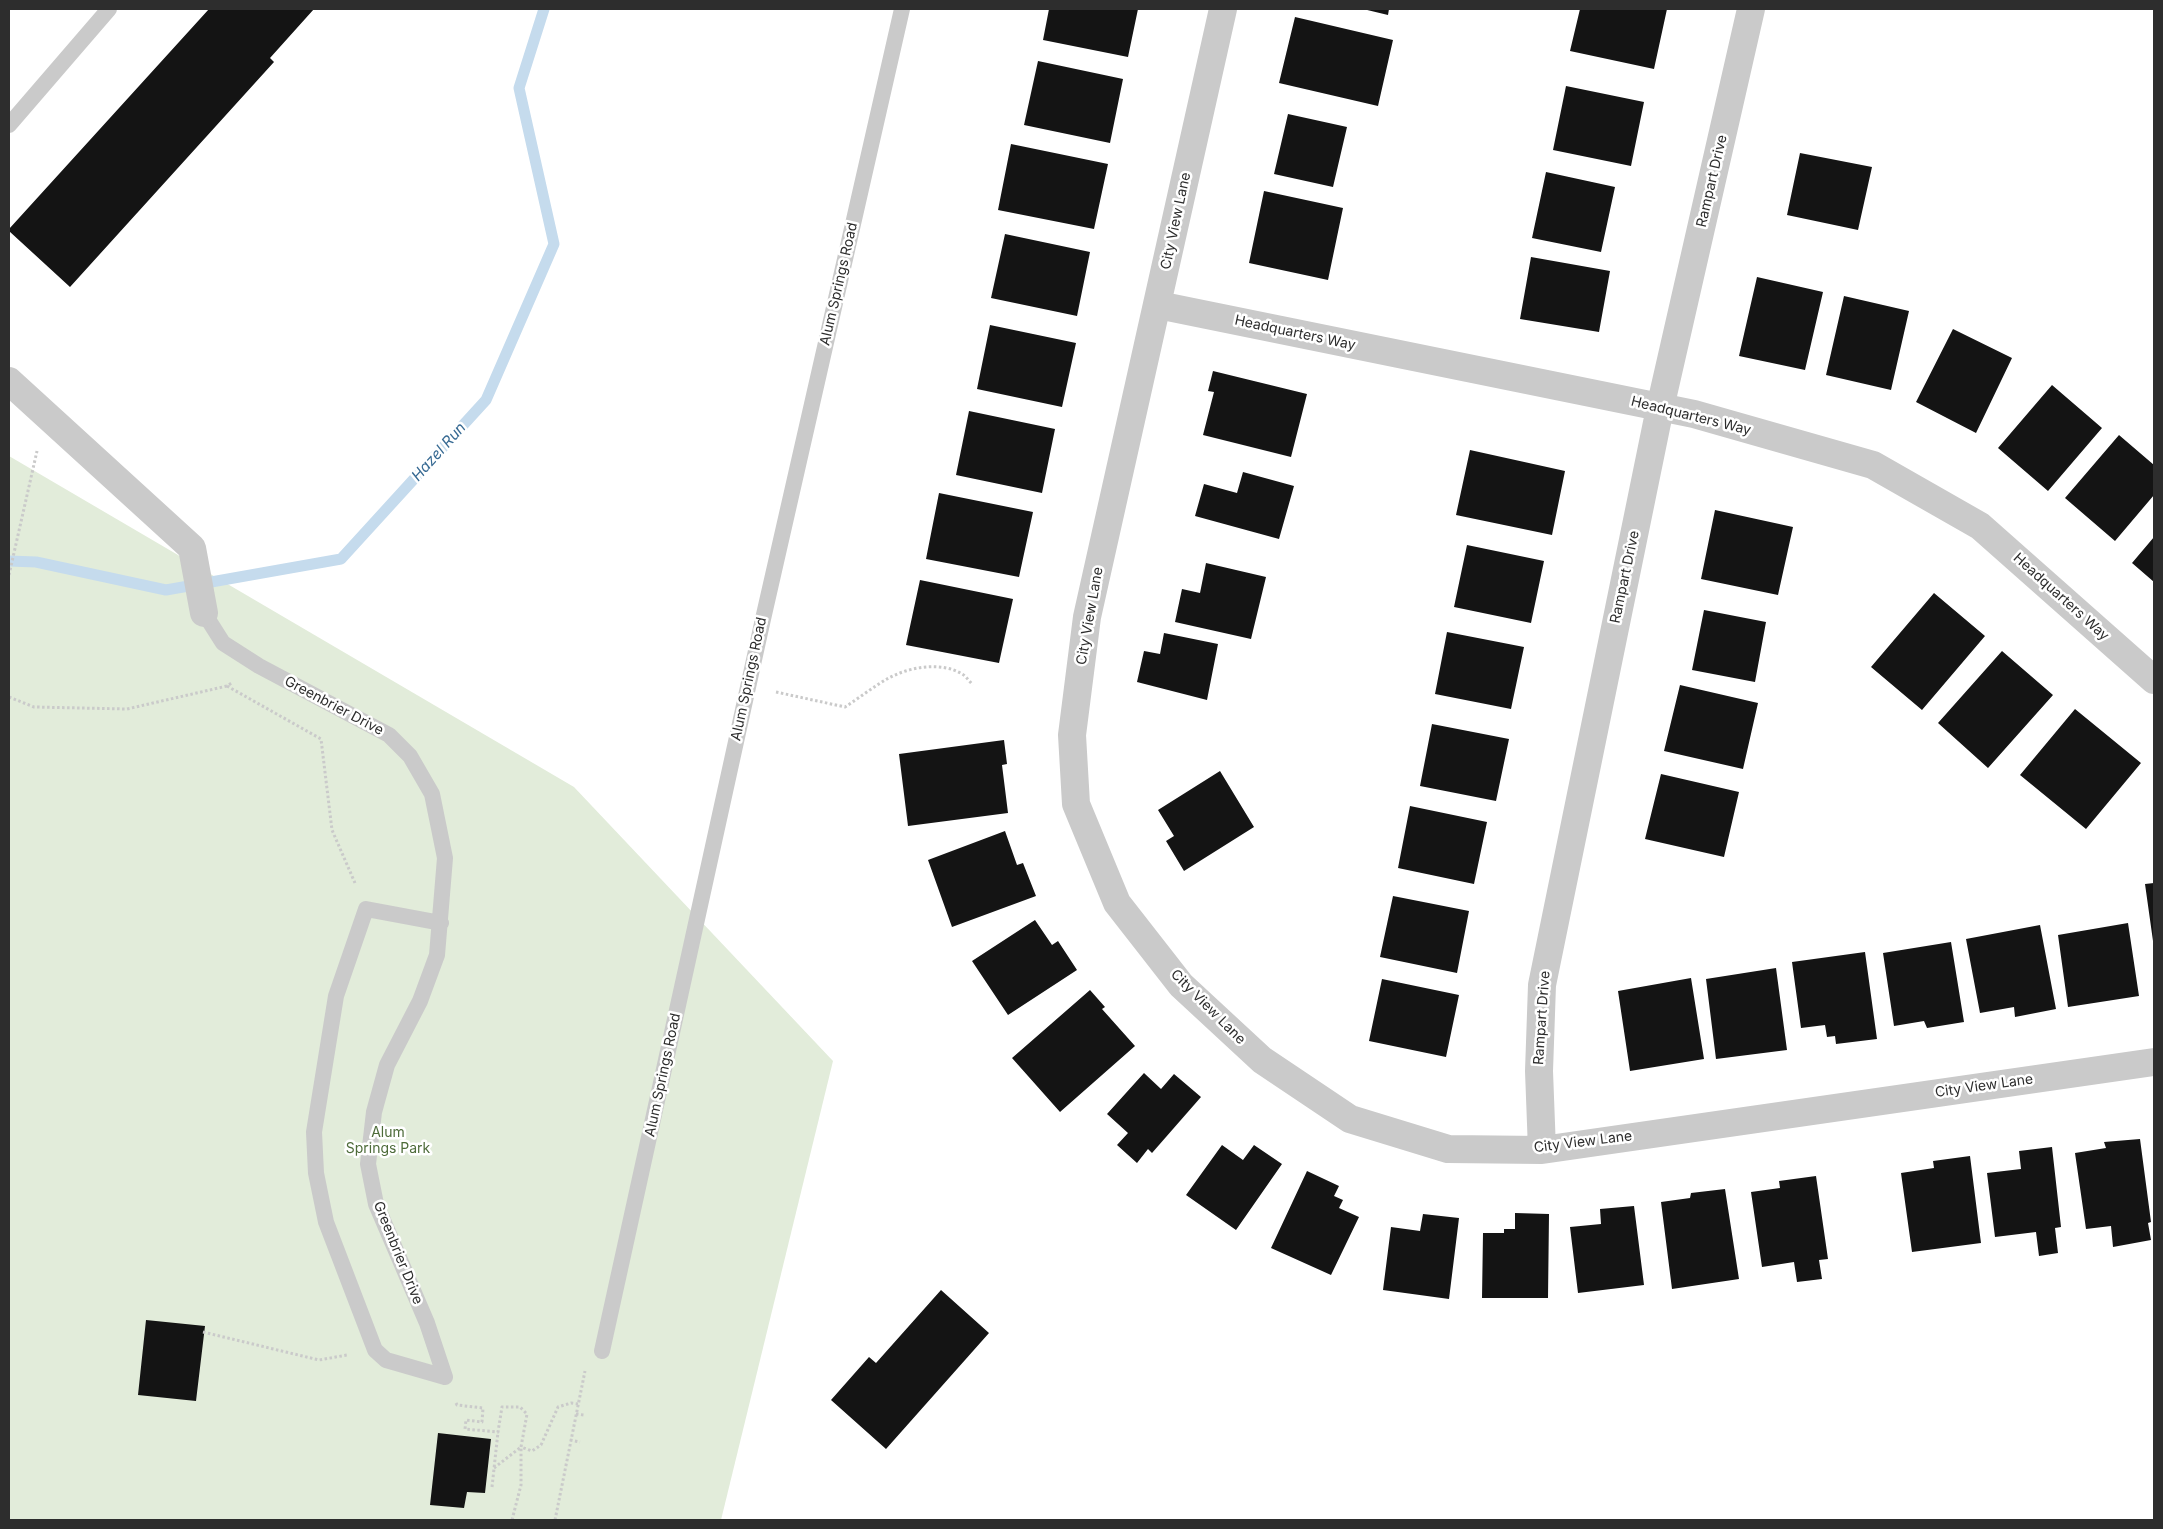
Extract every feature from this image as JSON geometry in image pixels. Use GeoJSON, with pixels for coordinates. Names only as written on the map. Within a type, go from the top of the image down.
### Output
{"type":"FeatureCollection","features":[{"type":"Feature","properties":{"kind":"street","name":"City View Lane"},"geometry":{"type":"LineString","coordinates":[[1222,9],[1158,305],[1087,617],[1072,735],[1076,804],[1116,903],[1181,985],[1262,1060],[1350,1119],[1448,1148],[1542,1150],[2154,1062]]}},
{"type":"Feature","properties":{"kind":"street","name":"Rampart Drive"},"geometry":{"type":"LineString","coordinates":[[1542,1150],[1539,1071],[1542,985],[1660,408],[1751,9]]}},
{"type":"Feature","properties":{"kind":"street","name":"Headquarters Way"},"geometry":{"type":"LineString","coordinates":[[1158,305],[1694,414],[1873,465],[1980,526],[2154,680]]}},
{"type":"Feature","properties":{"kind":"street","name":"Greenbrier Drive"},"geometry":{"type":"LineString","coordinates":[[9,381],[192,548],[204,613]]}},
{"type":"Feature","properties":{"kind":"lane"},"geometry":{"type":"LineString","coordinates":[[9,125],[109,9]]}},
{"type":"Feature","properties":{"kind":"lane","name":"Alum Springs Road"},"geometry":{"type":"LineString","coordinates":[[602,1351],[763,619],[902,9]]}},
{"type":"Feature","properties":{"kind":"lane","name":"Greenbrier Drive"},"geometry":{"type":"LineString","coordinates":[[204,613],[224,643],[259,666],[389,735],[410,756],[432,794],[444,858],[441,923],[437,954],[424,991],[388,1065],[374,1112],[368,1164],[376,1204],[427,1323],[445,1377]]}},
{"type":"Feature","properties":{"kind":"lane"},"geometry":{"type":"LineString","coordinates":[[441,923],[366,909],[336,996],[314,1132],[316,1173],[326,1222],[375,1350],[386,1360],[445,1377]]}},
{"type":"Feature","properties":{"kind":"path"},"geometry":{"type":"LineString","coordinates":[[9,575],[27,492]]}},
{"type":"Feature","properties":{"kind":"path"},"geometry":{"type":"LineString","coordinates":[[9,698],[34,708],[127,709],[227,686],[259,666]]}},
{"type":"Feature","properties":{"kind":"path"},"geometry":{"type":"LineString","coordinates":[[796,696],[845,707],[888,678],[906,671],[926,667],[953,670],[964,675],[973,685]]}},
{"type":"Feature","properties":{"kind":"path"},"geometry":{"type":"LineString","coordinates":[[227,686],[321,738],[332,830],[366,909]]}},
{"type":"Feature","properties":{"kind":"path"},"geometry":{"type":"LineString","coordinates":[[204,1332],[319,1360],[375,1350]]}},
{"type":"Feature","properties":{"kind":"path"},"geometry":{"type":"LineString","coordinates":[[445,1377],[457,1405],[483,1408],[482,1422],[466,1420],[465,1429],[498,1432]]}},
{"type":"Feature","properties":{"kind":"path"},"geometry":{"type":"LineString","coordinates":[[521,1447],[532,1451],[537,1449],[558,1407],[570,1403],[578,1404]]}},
{"type":"Feature","properties":{"kind":"path"},"geometry":{"type":"LineString","coordinates":[[492,1487],[502,1407],[520,1407],[527,1414],[521,1447],[521,1485],[512,1520]]}},
{"type":"Feature","properties":{"kind":"path"},"geometry":{"type":"LineString","coordinates":[[576,1414],[584,1415]]}},
{"type":"Feature","properties":{"kind":"path"},"geometry":{"type":"LineString","coordinates":[[570,1440],[580,1442]]}},
{"type":"Feature","properties":{"kind":"path"},"geometry":{"type":"LineString","coordinates":[[494,1468],[521,1447]]}},
{"type":"Feature","properties":{"kind":"green space","name":"Alum Springs Park"},"geometry":{"type":"Polygon","coordinates":[[[9,456],[574,787],[833,1061],[721,1520],[9,1520],[9,456]]]}},
{"type":"Feature","properties":{"kind":"building"},"geometry":{"type":"Polygon","coordinates":[[[209,9],[314,9],[270,58],[274,62],[70,287],[9,229],[209,9]]]}},
{"type":"Feature","properties":{"kind":"building"},"geometry":{"type":"Polygon","coordinates":[[[1049,9],[1138,9],[1128,57],[1043,40],[1049,9]]]}},
{"type":"Feature","properties":{"kind":"building"},"geometry":{"type":"Polygon","coordinates":[[[1363,9],[1389,9],[1388,15],[1363,9]]]}},
{"type":"Feature","properties":{"kind":"building"},"geometry":{"type":"Polygon","coordinates":[[[1580,9],[1667,9],[1654,69],[1570,51],[1580,9]]]}},
{"type":"Feature","properties":{"kind":"building"},"geometry":{"type":"Polygon","coordinates":[[[1295,17],[1393,40],[1378,106],[1279,83],[1295,17]]]}},
{"type":"Feature","properties":{"kind":"building"},"geometry":{"type":"Polygon","coordinates":[[[1038,61],[1123,79],[1110,143],[1024,125],[1038,61]]]}},
{"type":"Feature","properties":{"kind":"building"},"geometry":{"type":"Polygon","coordinates":[[[1566,86],[1644,102],[1631,166],[1553,150],[1566,86]]]}},
{"type":"Feature","properties":{"kind":"building"},"geometry":{"type":"Polygon","coordinates":[[[1288,114],[1347,127],[1333,187],[1274,174],[1288,114]]]}},
{"type":"Feature","properties":{"kind":"building"},"geometry":{"type":"Polygon","coordinates":[[[1011,144],[1108,164],[1094,229],[998,210],[1011,144]]]}},
{"type":"Feature","properties":{"kind":"building"},"geometry":{"type":"Polygon","coordinates":[[[1800,153],[1872,167],[1858,230],[1787,215],[1800,153]]]}},
{"type":"Feature","properties":{"kind":"building"},"geometry":{"type":"Polygon","coordinates":[[[1546,172],[1615,187],[1601,252],[1532,238],[1546,172]]]}},
{"type":"Feature","properties":{"kind":"building"},"geometry":{"type":"Polygon","coordinates":[[[1264,191],[1343,208],[1328,280],[1249,263],[1264,191]]]}},
{"type":"Feature","properties":{"kind":"building"},"geometry":{"type":"Polygon","coordinates":[[[1005,234],[1090,252],[1077,316],[991,298],[1005,234]]]}},
{"type":"Feature","properties":{"kind":"building"},"geometry":{"type":"Polygon","coordinates":[[[1531,257],[1610,271],[1599,332],[1520,319],[1531,257]]]}},
{"type":"Feature","properties":{"kind":"building"},"geometry":{"type":"Polygon","coordinates":[[[1757,277],[1823,292],[1805,370],[1739,356],[1757,277]]]}},
{"type":"Feature","properties":{"kind":"building"},"geometry":{"type":"Polygon","coordinates":[[[1844,296],[1909,311],[1891,390],[1826,375],[1844,296]]]}},
{"type":"Feature","properties":{"kind":"building"},"geometry":{"type":"Polygon","coordinates":[[[990,325],[1076,343],[1062,407],[977,389],[990,325]]]}},
{"type":"Feature","properties":{"kind":"building"},"geometry":{"type":"Polygon","coordinates":[[[1953,329],[2012,358],[1976,433],[1916,402],[1953,329]]]}},
{"type":"Feature","properties":{"kind":"building"},"geometry":{"type":"Polygon","coordinates":[[[1213,371],[1307,394],[1291,457],[1203,435],[1214,392],[1208,391],[1213,371]]]}},
{"type":"Feature","properties":{"kind":"building"},"geometry":{"type":"Polygon","coordinates":[[[2052,385],[2102,428],[2048,491],[1998,448],[2052,385]]]}},
{"type":"Feature","properties":{"kind":"building"},"geometry":{"type":"Polygon","coordinates":[[[969,411],[1055,429],[1042,493],[956,475],[969,411]]]}},
{"type":"Feature","properties":{"kind":"building"},"geometry":{"type":"Polygon","coordinates":[[[2119,435],[2154,465],[2154,495],[2115,541],[2065,498],[2119,435]]]}},
{"type":"Feature","properties":{"kind":"building"},"geometry":{"type":"Polygon","coordinates":[[[1470,450],[1565,471],[1552,535],[1456,515],[1470,450]]]}},
{"type":"Feature","properties":{"kind":"building"},"geometry":{"type":"Polygon","coordinates":[[[1243,472],[1294,486],[1279,539],[1195,516],[1204,484],[1237,493],[1243,472]]]}},
{"type":"Feature","properties":{"kind":"building"},"geometry":{"type":"Polygon","coordinates":[[[939,493],[1033,512],[1019,577],[926,559],[939,493]]]}},
{"type":"Feature","properties":{"kind":"building"},"geometry":{"type":"Polygon","coordinates":[[[1715,510],[1793,527],[1778,595],[1701,579],[1715,510]]]}},
{"type":"Feature","properties":{"kind":"building"},"geometry":{"type":"Polygon","coordinates":[[[2154,537],[2154,582],[2132,563],[2154,537]]]}},
{"type":"Feature","properties":{"kind":"building"},"geometry":{"type":"Polygon","coordinates":[[[1467,545],[1544,561],[1531,623],[1454,607],[1467,545]]]}},
{"type":"Feature","properties":{"kind":"building"},"geometry":{"type":"Polygon","coordinates":[[[1206,563],[1266,577],[1251,639],[1175,622],[1182,589],[1200,593],[1206,563]]]}},
{"type":"Feature","properties":{"kind":"building"},"geometry":{"type":"Polygon","coordinates":[[[920,580],[1013,599],[999,663],[906,645],[920,580]]]}},
{"type":"Feature","properties":{"kind":"building"},"geometry":{"type":"Polygon","coordinates":[[[1934,593],[1985,636],[1922,710],[1871,667],[1934,593]]]}},
{"type":"Feature","properties":{"kind":"building"},"geometry":{"type":"Polygon","coordinates":[[[1704,610],[1766,622],[1755,682],[1692,670],[1704,610]]]}},
{"type":"Feature","properties":{"kind":"building"},"geometry":{"type":"Polygon","coordinates":[[[1447,632],[1524,647],[1511,709],[1435,694],[1447,632]]]}},
{"type":"Feature","properties":{"kind":"building"},"geometry":{"type":"Polygon","coordinates":[[[1164,633],[1218,644],[1207,700],[1137,682],[1144,651],[1160,654],[1164,633]]]}},
{"type":"Feature","properties":{"kind":"building"},"geometry":{"type":"Polygon","coordinates":[[[2002,651],[2053,695],[1988,768],[1938,723],[2002,651]]]}},
{"type":"Feature","properties":{"kind":"building"},"geometry":{"type":"Polygon","coordinates":[[[1680,685],[1758,703],[1743,769],[1664,751],[1680,685]]]}},
{"type":"Feature","properties":{"kind":"building"},"geometry":{"type":"Polygon","coordinates":[[[2075,709],[2141,763],[2086,829],[2020,775],[2075,709]]]}},
{"type":"Feature","properties":{"kind":"building"},"geometry":{"type":"Polygon","coordinates":[[[1432,724],[1509,739],[1496,801],[1420,786],[1432,724]]]}},
{"type":"Feature","properties":{"kind":"building"},"geometry":{"type":"Polygon","coordinates":[[[1004,740],[1007,764],[1002,765],[1008,813],[908,826],[899,754],[1004,740]]]}},
{"type":"Feature","properties":{"kind":"building"},"geometry":{"type":"Polygon","coordinates":[[[1220,771],[1254,827],[1184,871],[1166,841],[1174,836],[1158,810],[1220,771]]]}},
{"type":"Feature","properties":{"kind":"building"},"geometry":{"type":"Polygon","coordinates":[[[1661,774],[1739,792],[1724,857],[1645,839],[1661,774]]]}},
{"type":"Feature","properties":{"kind":"building"},"geometry":{"type":"Polygon","coordinates":[[[1410,806],[1487,822],[1474,884],[1398,868],[1410,806]]]}},
{"type":"Feature","properties":{"kind":"building"},"geometry":{"type":"Polygon","coordinates":[[[1005,831],[1017,865],[1023,863],[1036,896],[952,927],[928,860],[1005,831]]]}},
{"type":"Feature","properties":{"kind":"building"},"geometry":{"type":"Polygon","coordinates":[[[2154,883],[2154,941],[2153,941],[2145,884],[2154,883]]]}},
{"type":"Feature","properties":{"kind":"building"},"geometry":{"type":"Polygon","coordinates":[[[1393,896],[1469,911],[1457,973],[1380,957],[1393,896]]]}},
{"type":"Feature","properties":{"kind":"building"},"geometry":{"type":"Polygon","coordinates":[[[1035,920],[1052,945],[1058,941],[1077,970],[1008,1015],[972,961],[1035,920]]]}},
{"type":"Feature","properties":{"kind":"building"},"geometry":{"type":"Polygon","coordinates":[[[2128,923],[2139,996],[2068,1007],[2058,935],[2128,923]]]}},
{"type":"Feature","properties":{"kind":"building"},"geometry":{"type":"Polygon","coordinates":[[[2040,925],[2056,1009],[2015,1017],[2014,1007],[1980,1013],[1966,939],[2040,925]]]}},
{"type":"Feature","properties":{"kind":"building"},"geometry":{"type":"Polygon","coordinates":[[[1951,942],[1964,1022],[1927,1028],[1924,1021],[1894,1026],[1883,953],[1951,942]]]}},
{"type":"Feature","properties":{"kind":"building"},"geometry":{"type":"Polygon","coordinates":[[[1865,952],[1877,1039],[1836,1044],[1835,1036],[1827,1037],[1825,1025],[1801,1028],[1792,962],[1865,952]]]}},
{"type":"Feature","properties":{"kind":"building"},"geometry":{"type":"Polygon","coordinates":[[[1776,968],[1787,1050],[1716,1059],[1706,979],[1776,968]]]}},
{"type":"Feature","properties":{"kind":"building"},"geometry":{"type":"Polygon","coordinates":[[[1691,978],[1704,1059],[1630,1071],[1618,991],[1691,978]]]}},
{"type":"Feature","properties":{"kind":"building"},"geometry":{"type":"Polygon","coordinates":[[[1382,979],[1459,995],[1446,1057],[1369,1041],[1382,979]]]}},
{"type":"Feature","properties":{"kind":"building"},"geometry":{"type":"Polygon","coordinates":[[[1090,990],[1105,1007],[1102,1009],[1135,1046],[1060,1112],[1012,1058],[1090,990]]]}},
{"type":"Feature","properties":{"kind":"building"},"geometry":{"type":"Polygon","coordinates":[[[1144,1073],[1161,1089],[1174,1074],[1201,1097],[1152,1153],[1148,1149],[1137,1163],[1117,1145],[1128,1133],[1107,1114],[1144,1073]]]}},
{"type":"Feature","properties":{"kind":"building"},"geometry":{"type":"Polygon","coordinates":[[[2140,1139],[2151,1222],[2148,1223],[2151,1240],[2113,1247],[2111,1226],[2086,1229],[2075,1153],[2106,1148],[2104,1142],[2140,1139]]]}},
{"type":"Feature","properties":{"kind":"building"},"geometry":{"type":"Polygon","coordinates":[[[1222,1145],[1243,1160],[1254,1145],[1282,1164],[1236,1230],[1186,1195],[1222,1145]]]}},
{"type":"Feature","properties":{"kind":"building"},"geometry":{"type":"Polygon","coordinates":[[[2052,1147],[2061,1227],[2055,1228],[2058,1253],[2039,1256],[2036,1232],[1995,1237],[1987,1173],[2021,1169],[2019,1151],[2052,1147]]]}},
{"type":"Feature","properties":{"kind":"building"},"geometry":{"type":"Polygon","coordinates":[[[1970,1156],[1981,1243],[1912,1252],[1901,1173],[1934,1168],[1933,1161],[1970,1156]]]}},
{"type":"Feature","properties":{"kind":"building"},"geometry":{"type":"Polygon","coordinates":[[[1307,1171],[1339,1186],[1334,1196],[1343,1200],[1339,1208],[1359,1217],[1331,1275],[1271,1248],[1307,1171]]]}},
{"type":"Feature","properties":{"kind":"building"},"geometry":{"type":"Polygon","coordinates":[[[1816,1176],[1828,1259],[1819,1260],[1822,1279],[1797,1282],[1794,1262],[1762,1267],[1751,1192],[1780,1188],[1779,1181],[1816,1176]]]}},
{"type":"Feature","properties":{"kind":"building"},"geometry":{"type":"Polygon","coordinates":[[[1725,1189],[1739,1279],[1672,1289],[1661,1202],[1690,1198],[1691,1193],[1725,1189]]]}},
{"type":"Feature","properties":{"kind":"building"},"geometry":{"type":"Polygon","coordinates":[[[1634,1206],[1644,1285],[1578,1293],[1570,1227],[1601,1224],[1600,1209],[1634,1206]]]}},
{"type":"Feature","properties":{"kind":"building"},"geometry":{"type":"Polygon","coordinates":[[[1515,1213],[1549,1214],[1548,1298],[1482,1298],[1483,1233],[1504,1233],[1504,1229],[1515,1229],[1515,1213]]]}},
{"type":"Feature","properties":{"kind":"building"},"geometry":{"type":"Polygon","coordinates":[[[1423,1214],[1459,1218],[1449,1299],[1383,1290],[1391,1227],[1420,1231],[1423,1214]]]}},
{"type":"Feature","properties":{"kind":"building"},"geometry":{"type":"Polygon","coordinates":[[[941,1290],[989,1333],[886,1449],[831,1400],[869,1357],[876,1363],[941,1290]]]}},
{"type":"Feature","properties":{"kind":"building"},"geometry":{"type":"Polygon","coordinates":[[[146,1320],[205,1326],[196,1401],[138,1395],[146,1320]]]}},
{"type":"Feature","properties":{"kind":"building"},"geometry":{"type":"Polygon","coordinates":[[[438,1433],[491,1439],[485,1493],[467,1492],[464,1508],[430,1505],[438,1433]]]}},
{"type":"Feature","properties":{"kind":"waterway","name":"Hazel Run"},"geometry":{"type":"LineString","coordinates":[[9,561],[36,562],[166,590],[341,559],[486,400],[554,244],[519,88],[544,9]]}}]}
